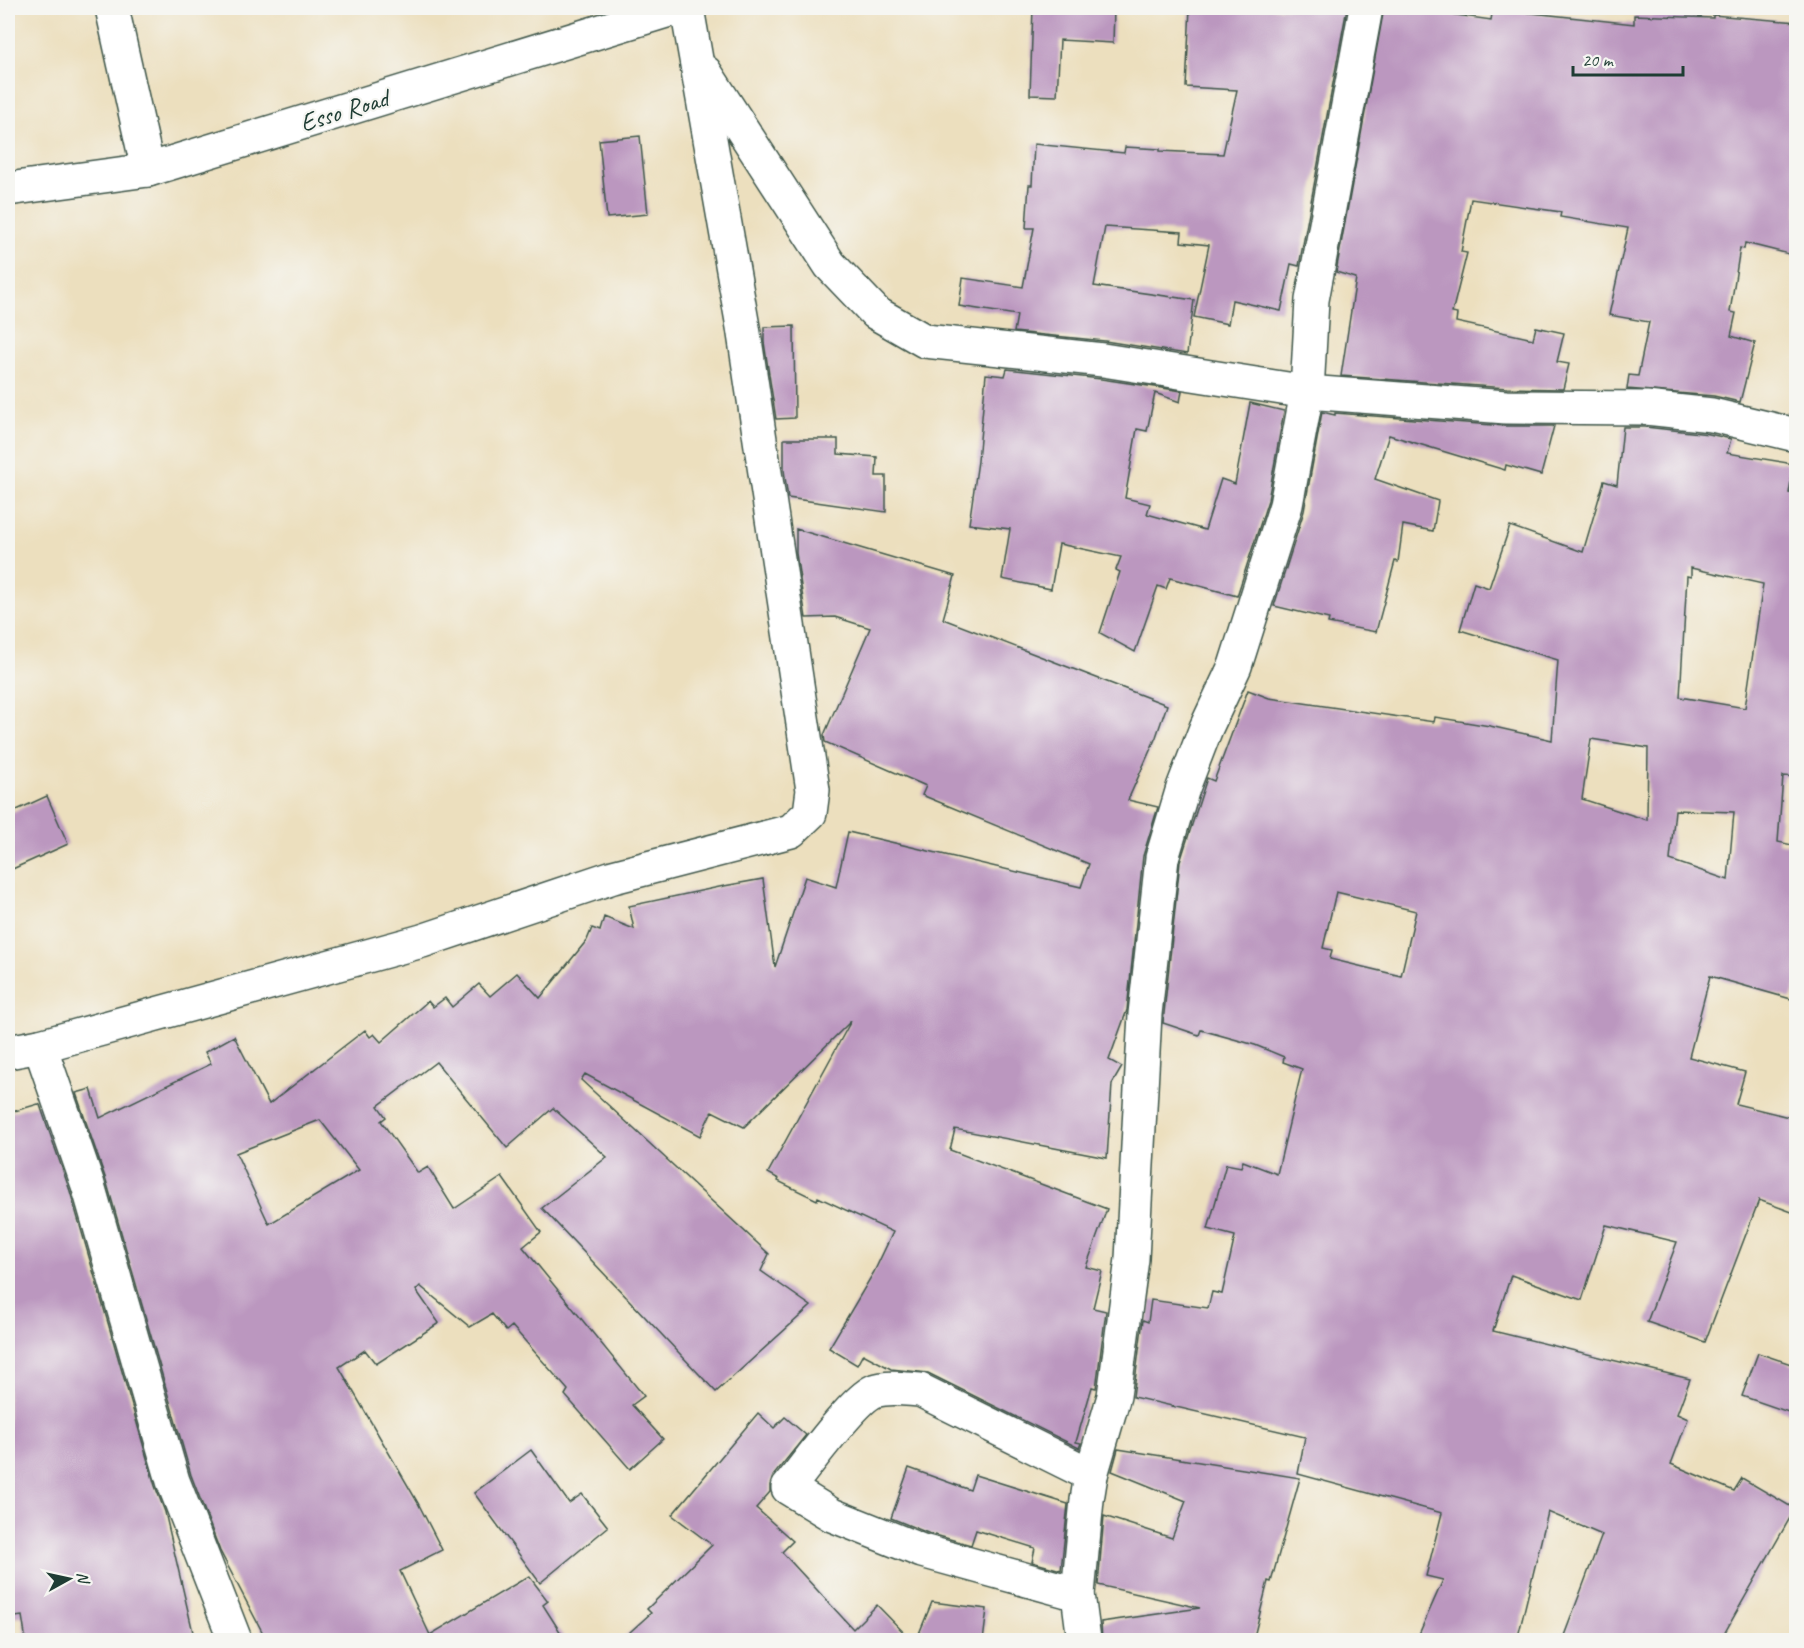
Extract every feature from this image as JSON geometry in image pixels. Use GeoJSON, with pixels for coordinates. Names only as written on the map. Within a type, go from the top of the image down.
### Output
{"type":"FeatureCollection","features":[{"type":"Feature","properties":{"kind":"street"},"geometry":{"type":"LineString","coordinates":[[112,8],[148,170]]}},
{"type":"Feature","properties":{"kind":"street","name":"Esso Road"},"geometry":{"type":"LineString","coordinates":[[8,189],[148,170],[619,15],[676,8]]}},
{"type":"Feature","properties":{"kind":"street"},"geometry":{"type":"LineString","coordinates":[[8,1052],[40,1047],[422,940],[613,877],[791,831],[810,813],[813,790],[743,327],[687,8]]}},
{"type":"Feature","properties":{"kind":"street"},"geometry":{"type":"LineString","coordinates":[[1084,1641],[1078,1594],[1090,1475],[1114,1396],[1132,1259],[1145,1014],[1162,858],[1183,788],[1206,729],[1235,666],[1286,505],[1307,392],[1312,300],[1366,8]]}},
{"type":"Feature","properties":{"kind":"street"},"geometry":{"type":"LineString","coordinates":[[696,59],[830,265],[876,314],[925,341],[1103,360],[1307,392],[1506,407],[1646,408],[1712,415],[1797,435]]}},
{"type":"Feature","properties":{"kind":"street"},"geometry":{"type":"LineString","coordinates":[[40,1047],[88,1185],[173,1481],[235,1641]]}},
{"type":"Feature","properties":{"kind":"street"},"geometry":{"type":"LineString","coordinates":[[1078,1594],[922,1551],[832,1515],[788,1488],[856,1405],[873,1391],[892,1388],[920,1390],[1090,1475]]}},
{"type":"Feature","properties":{"kind":"building"},"geometry":{"type":"Polygon","coordinates":[[[1033,8],[1114,8],[1113,43],[1060,40],[1057,96],[1030,95],[1033,8]]]}},
{"type":"Feature","properties":{"kind":"building"},"geometry":{"type":"Polygon","coordinates":[[[1190,8],[1347,8],[1299,266],[1291,264],[1281,311],[1232,300],[1228,324],[1194,317],[1209,245],[1181,242],[1182,232],[1105,227],[1094,286],[1194,300],[1187,354],[1105,341],[1014,332],[1017,315],[959,306],[963,278],[1023,287],[1034,228],[1026,228],[1029,185],[1032,185],[1034,144],[1124,153],[1125,147],[1223,154],[1237,90],[1186,87],[1190,8]]]}},
{"type":"Feature","properties":{"kind":"building"},"geometry":{"type":"Polygon","coordinates":[[[1384,8],[1407,8],[1491,20],[1493,8],[1505,8],[1634,24],[1634,15],[1713,18],[1713,15],[1797,22],[1797,83],[1794,122],[1797,123],[1797,256],[1745,243],[1744,249],[1740,248],[1730,312],[1736,313],[1731,336],[1755,343],[1740,402],[1714,396],[1627,389],[1629,375],[1638,376],[1649,322],[1609,315],[1628,228],[1560,217],[1561,212],[1471,199],[1461,252],[1467,253],[1452,313],[1457,314],[1456,322],[1533,339],[1536,327],[1564,333],[1557,362],[1569,364],[1563,389],[1507,388],[1341,376],[1356,278],[1336,272],[1384,8]]]}},
{"type":"Feature","properties":{"kind":"building"},"geometry":{"type":"Polygon","coordinates":[[[640,136],[648,214],[607,218],[599,140],[640,136]]]}},
{"type":"Feature","properties":{"kind":"building"},"geometry":{"type":"Polygon","coordinates":[[[794,326],[795,418],[776,419],[764,342],[764,327],[794,326]]]}},
{"type":"Feature","properties":{"kind":"building"},"geometry":{"type":"Polygon","coordinates":[[[1007,369],[1101,379],[1182,391],[1180,402],[1155,393],[1147,431],[1137,429],[1125,498],[1150,504],[1147,514],[1205,530],[1221,479],[1235,484],[1250,403],[1284,411],[1268,500],[1237,596],[1170,578],[1166,589],[1158,586],[1135,652],[1100,633],[1120,572],[1116,570],[1121,557],[1059,544],[1051,589],[1002,579],[1010,529],[969,524],[978,461],[986,374],[1005,376],[1007,369]]]}},
{"type":"Feature","properties":{"kind":"building"},"geometry":{"type":"Polygon","coordinates":[[[1322,412],[1335,415],[1335,413],[1505,426],[1554,426],[1541,475],[1506,465],[1505,470],[1389,435],[1375,479],[1438,501],[1433,531],[1403,525],[1398,562],[1395,561],[1376,632],[1328,623],[1329,619],[1274,606],[1304,511],[1322,412]]]}},
{"type":"Feature","properties":{"kind":"building"},"geometry":{"type":"Polygon","coordinates":[[[1623,427],[1709,434],[1731,439],[1727,453],[1794,464],[1789,493],[1797,494],[1797,777],[1783,776],[1778,842],[1797,846],[1797,984],[1791,999],[1710,976],[1689,1057],[1745,1072],[1736,1104],[1797,1119],[1797,1214],[1759,1200],[1705,1342],[1647,1322],[1677,1242],[1606,1225],[1582,1300],[1511,1275],[1493,1331],[1690,1379],[1677,1414],[1688,1419],[1671,1464],[1734,1491],[1742,1478],[1795,1509],[1720,1641],[1562,1641],[1602,1535],[1548,1512],[1517,1641],[1416,1641],[1443,1580],[1426,1576],[1442,1513],[1298,1474],[1305,1437],[1133,1397],[1143,1320],[1148,1322],[1151,1300],[1208,1308],[1212,1292],[1222,1294],[1235,1236],[1208,1229],[1226,1164],[1241,1167],[1243,1161],[1277,1174],[1302,1069],[1283,1062],[1284,1057],[1255,1045],[1201,1030],[1199,1035],[1163,1023],[1180,862],[1207,778],[1214,781],[1248,690],[1269,698],[1434,722],[1435,717],[1552,740],[1558,660],[1460,630],[1474,583],[1489,588],[1510,526],[1583,552],[1604,481],[1617,485],[1623,427]],[[1691,568],[1691,577],[1687,576],[1680,697],[1745,708],[1763,584],[1691,568]],[[1591,739],[1582,799],[1647,820],[1648,748],[1591,739]],[[1675,810],[1670,860],[1728,880],[1734,812],[1675,810]],[[1336,892],[1323,948],[1332,950],[1330,959],[1401,976],[1416,911],[1336,892]]]}},
{"type":"Feature","properties":{"kind":"building"},"geometry":{"type":"Polygon","coordinates":[[[784,439],[838,439],[838,454],[877,457],[876,476],[886,476],[886,512],[788,498],[784,470],[784,439]]]}},
{"type":"Feature","properties":{"kind":"building"},"geometry":{"type":"Polygon","coordinates":[[[796,529],[955,576],[943,619],[1167,705],[1156,737],[1128,800],[1158,807],[1143,856],[1127,1010],[1109,1060],[1122,1067],[1112,1084],[1107,1158],[955,1129],[950,1150],[1107,1209],[1086,1267],[1102,1271],[1093,1308],[1106,1311],[1096,1388],[1092,1387],[1076,1442],[1081,1443],[1079,1448],[928,1373],[891,1369],[863,1354],[857,1365],[829,1348],[874,1272],[893,1232],[818,1197],[817,1200],[778,1181],[779,1179],[768,1173],[851,1021],[744,1127],[712,1111],[700,1136],[585,1074],[581,1080],[769,1254],[761,1271],[811,1306],[716,1392],[542,1208],[607,1157],[553,1108],[507,1148],[436,1062],[378,1106],[386,1117],[381,1121],[418,1173],[428,1167],[454,1209],[502,1177],[541,1232],[523,1247],[644,1396],[632,1405],[663,1439],[630,1469],[565,1395],[568,1390],[512,1326],[506,1331],[492,1314],[470,1327],[420,1286],[416,1290],[439,1323],[376,1364],[365,1350],[339,1367],[418,1503],[442,1550],[400,1571],[430,1635],[529,1576],[548,1601],[543,1605],[566,1641],[267,1641],[220,1551],[191,1475],[106,1180],[76,1093],[91,1089],[100,1118],[211,1064],[205,1052],[234,1036],[269,1104],[365,1030],[370,1037],[374,1034],[381,1042],[428,1001],[433,1007],[445,998],[452,1007],[479,984],[490,996],[517,973],[540,998],[587,940],[592,928],[600,931],[604,917],[634,929],[629,906],[763,879],[775,967],[805,877],[836,887],[848,832],[1081,887],[1089,864],[922,795],[926,786],[825,742],[824,735],[870,628],[835,617],[806,618],[796,553],[796,529]],[[320,1120],[236,1153],[269,1224],[359,1170],[320,1120]]]}},
{"type":"Feature","properties":{"kind":"building"},"geometry":{"type":"Polygon","coordinates":[[[47,796],[68,844],[8,871],[8,814],[47,796]]]}},
{"type":"Feature","properties":{"kind":"building"},"geometry":{"type":"Polygon","coordinates":[[[38,1104],[70,1191],[155,1486],[165,1512],[195,1641],[26,1641],[22,1616],[8,1618],[8,1113],[38,1104]]]}},
{"type":"Feature","properties":{"kind":"building"},"geometry":{"type":"Polygon","coordinates":[[[1758,1353],[1797,1366],[1797,1415],[1742,1396],[1758,1353]]]}},
{"type":"Feature","properties":{"kind":"building"},"geometry":{"type":"Polygon","coordinates":[[[758,1413],[774,1428],[785,1417],[806,1435],[773,1476],[770,1492],[756,1508],[793,1541],[782,1552],[853,1629],[877,1605],[912,1641],[620,1641],[651,1613],[647,1609],[712,1545],[672,1515],[758,1413]]]}},
{"type":"Feature","properties":{"kind":"building"},"geometry":{"type":"Polygon","coordinates":[[[1118,1449],[1300,1478],[1271,1582],[1268,1581],[1253,1641],[1102,1641],[1101,1622],[1200,1608],[1098,1585],[1104,1516],[1172,1538],[1186,1501],[1112,1471],[1118,1449]]]}},
{"type":"Feature","properties":{"kind":"building"},"geometry":{"type":"Polygon","coordinates":[[[531,1450],[569,1503],[582,1494],[608,1527],[540,1583],[474,1493],[531,1450]]]}},
{"type":"Feature","properties":{"kind":"building"},"geometry":{"type":"Polygon","coordinates":[[[909,1468],[970,1490],[975,1475],[1068,1504],[1061,1570],[1032,1562],[1035,1548],[976,1530],[971,1545],[928,1533],[891,1518],[909,1468]]]}},
{"type":"Feature","properties":{"kind":"building"},"geometry":{"type":"Polygon","coordinates":[[[932,1602],[987,1609],[983,1641],[916,1641],[932,1602]]]}}]}
